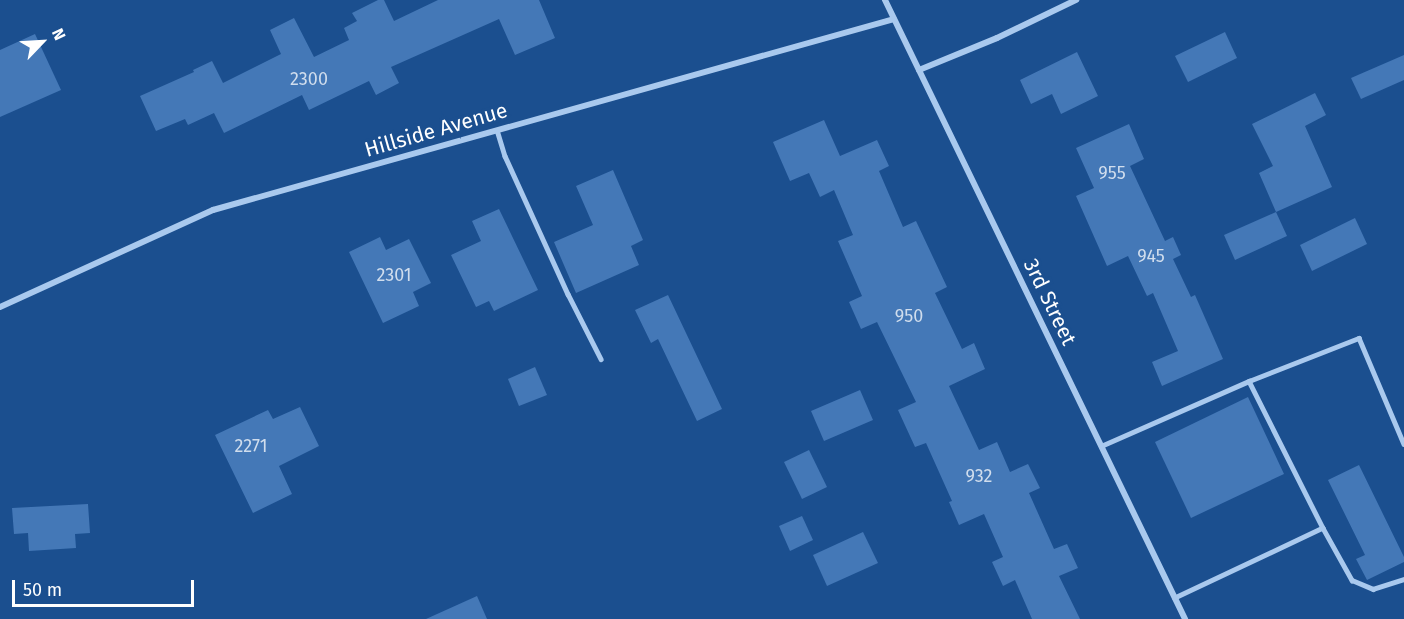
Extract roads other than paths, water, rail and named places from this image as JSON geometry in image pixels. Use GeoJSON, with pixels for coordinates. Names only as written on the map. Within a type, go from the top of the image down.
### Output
{"type":"FeatureCollection","features":[{"type":"Feature","properties":{"kind":"street","name":"3rd Street"},"geometry":{"type":"LineString","coordinates":[[885,0],[1185,619]]}},
{"type":"Feature","properties":{"kind":"street"},"geometry":{"type":"LineString","coordinates":[[919,70],[997,39],[1076,0]]}},
{"type":"Feature","properties":{"kind":"street","name":"Hillside Avenue"},"geometry":{"type":"LineString","coordinates":[[0,307],[213,210],[894,20]]}},
{"type":"Feature","properties":{"kind":"lane"},"geometry":{"type":"LineString","coordinates":[[498,130],[505,156],[568,294],[602,359]]}},
{"type":"Feature","properties":{"kind":"lane"},"geometry":{"type":"LineString","coordinates":[[1101,446],[1249,381],[1359,338],[1404,444]]}},
{"type":"Feature","properties":{"kind":"lane"},"geometry":{"type":"LineString","coordinates":[[1249,381],[1323,528],[1352,580],[1373,589],[1404,579]]}},
{"type":"Feature","properties":{"kind":"lane"},"geometry":{"type":"LineString","coordinates":[[1175,598],[1323,528]]}}]}
